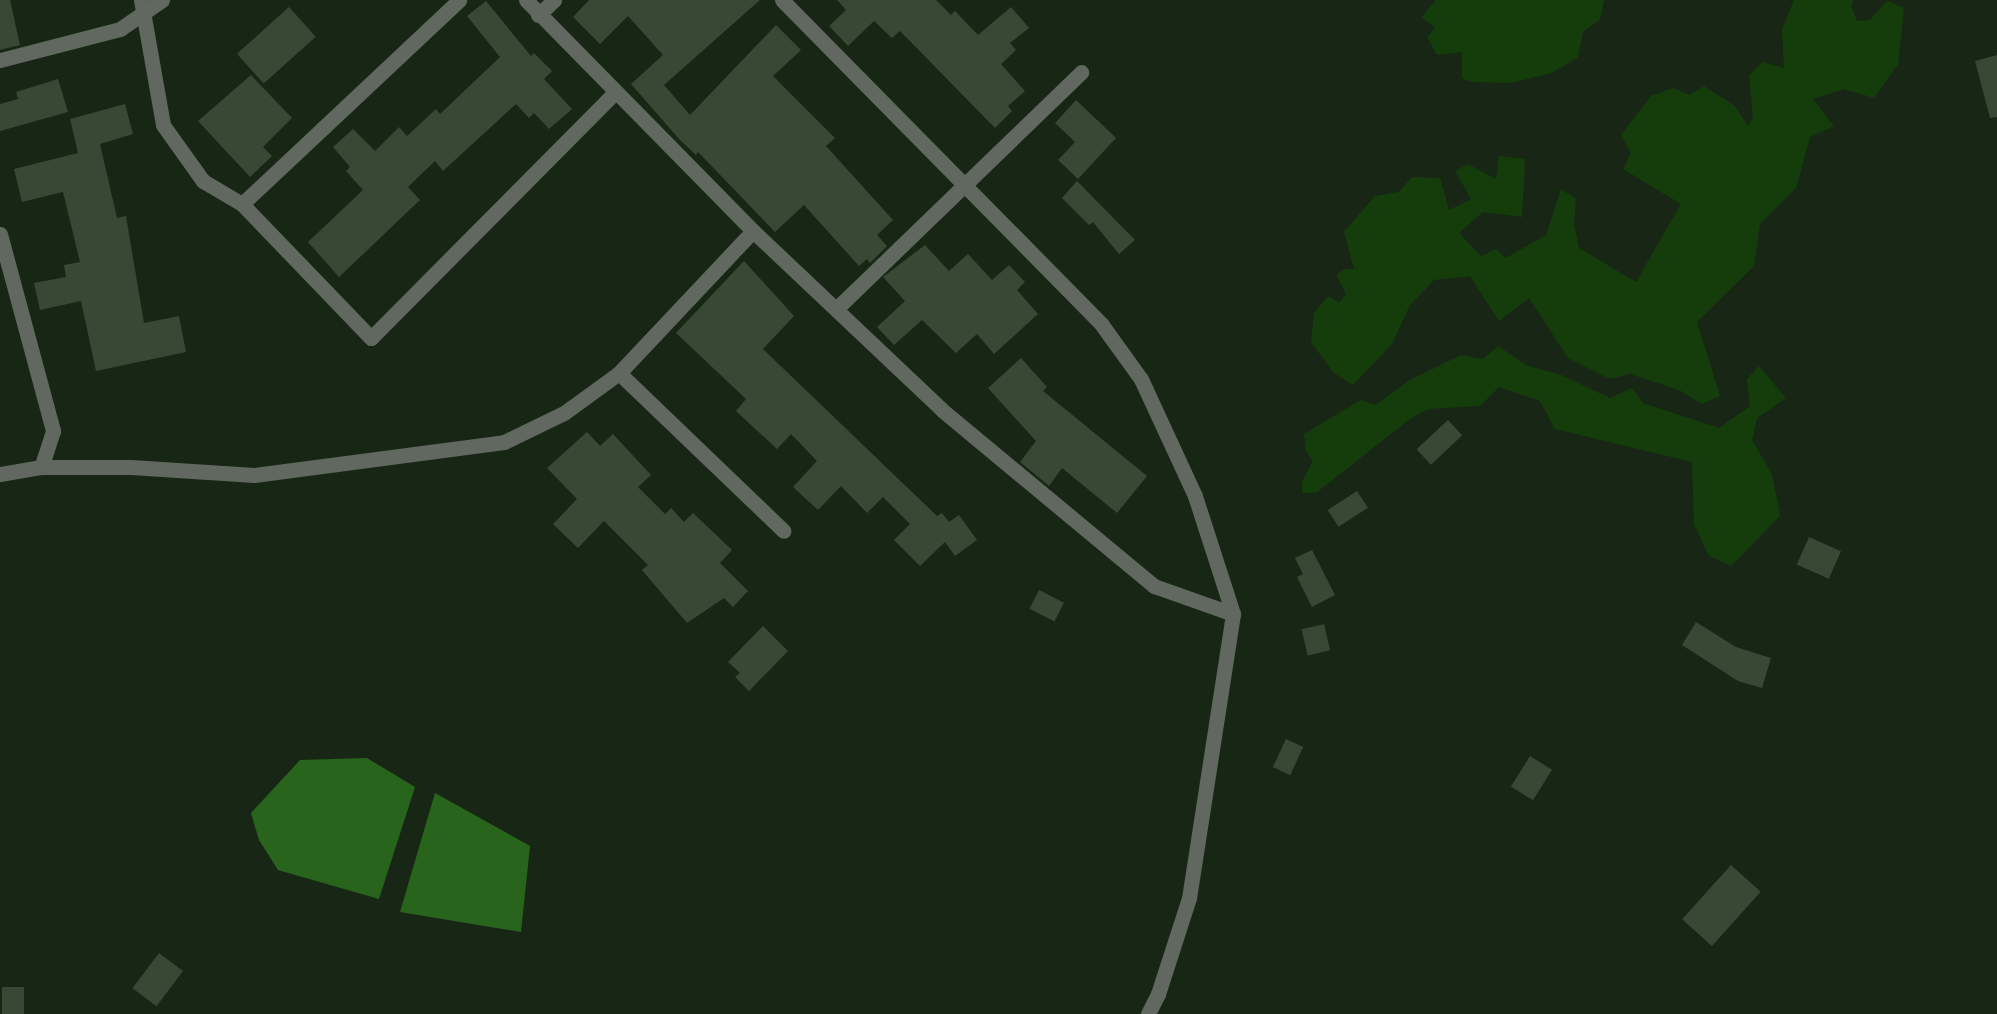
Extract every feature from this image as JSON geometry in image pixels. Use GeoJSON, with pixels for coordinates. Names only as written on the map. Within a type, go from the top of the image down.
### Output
{"type":"FeatureCollection","features":[{"type":"Feature","properties":{"kind":"street"},"geometry":{"type":"LineString","coordinates":[[0,60],[95,38],[120,29],[143,6],[162,0]]}},
{"type":"Feature","properties":{"kind":"street"},"geometry":{"type":"LineString","coordinates":[[242,204],[459,0]]}},
{"type":"Feature","properties":{"kind":"street"},"geometry":{"type":"LineString","coordinates":[[526,0],[538,15],[753,231],[942,410],[1154,586],[1233,614]]}},
{"type":"Feature","properties":{"kind":"street"},"geometry":{"type":"LineString","coordinates":[[538,15],[554,0]]}},
{"type":"Feature","properties":{"kind":"street"},"geometry":{"type":"LineString","coordinates":[[782,0],[1102,325],[1141,379],[1195,496],[1233,614],[1189,898],[1158,994],[1148,1014]]}},
{"type":"Feature","properties":{"kind":"street"},"geometry":{"type":"LineString","coordinates":[[143,6],[163,125],[203,181],[242,204],[371,338],[615,92]]}},
{"type":"Feature","properties":{"kind":"street"},"geometry":{"type":"LineString","coordinates":[[836,309],[1081,72]]}},
{"type":"Feature","properties":{"kind":"street"},"geometry":{"type":"LineString","coordinates":[[0,474],[42,467],[130,467],[254,475],[504,442],[564,413],[619,373],[753,231]]}},
{"type":"Feature","properties":{"kind":"street"},"geometry":{"type":"LineString","coordinates":[[0,234],[53,431],[42,467]]}},
{"type":"Feature","properties":{"kind":"street"},"geometry":{"type":"LineString","coordinates":[[619,373],[784,531]]}},
{"type":"Feature","properties":{"kind":"shaded area"},"geometry":{"type":"Polygon","coordinates":[[[1436,0],[1604,0],[1600,20],[1583,31],[1578,57],[1552,73],[1510,83],[1471,82],[1462,78],[1462,52],[1437,55],[1427,37],[1435,28],[1422,17],[1436,0]]]}},
{"type":"Feature","properties":{"kind":"shaded area"},"geometry":{"type":"Polygon","coordinates":[[[1794,0],[1853,0],[1851,6],[1857,21],[1870,20],[1887,1],[1904,8],[1898,64],[1874,98],[1844,89],[1813,99],[1834,126],[1810,137],[1796,188],[1760,224],[1754,266],[1697,322],[1720,396],[1702,404],[1679,390],[1630,374],[1610,379],[1568,358],[1529,298],[1499,321],[1470,276],[1434,280],[1410,305],[1392,344],[1353,385],[1334,373],[1311,342],[1314,313],[1328,296],[1339,303],[1346,294],[1336,275],[1345,269],[1354,269],[1344,232],[1375,196],[1399,192],[1412,177],[1440,178],[1449,210],[1471,199],[1455,171],[1468,164],[1496,179],[1499,156],[1525,159],[1522,217],[1483,212],[1459,233],[1481,256],[1496,249],[1506,258],[1546,235],[1561,189],[1576,199],[1574,223],[1579,248],[1636,282],[1681,204],[1623,169],[1631,153],[1621,135],[1651,96],[1673,88],[1690,95],[1704,86],[1735,106],[1748,126],[1753,117],[1749,76],[1762,62],[1784,68],[1782,29],[1794,0]]]}},
{"type":"Feature","properties":{"kind":"shaded area"},"geometry":{"type":"Polygon","coordinates":[[[1498,346],[1526,365],[1561,375],[1610,398],[1632,388],[1643,403],[1719,428],[1750,406],[1747,379],[1759,366],[1786,398],[1757,418],[1752,440],[1772,474],[1780,516],[1731,566],[1709,556],[1694,524],[1692,462],[1555,429],[1540,401],[1499,387],[1480,406],[1428,409],[1411,418],[1316,493],[1302,493],[1302,482],[1313,461],[1306,451],[1304,434],[1361,400],[1376,405],[1408,381],[1461,355],[1483,359],[1498,346]]]}},
{"type":"Feature","properties":{"kind":"shaded area"},"geometry":{"type":"Polygon","coordinates":[[[367,758],[415,787],[379,899],[278,870],[259,840],[251,813],[300,760],[367,758]]]}},
{"type":"Feature","properties":{"kind":"shaded area"},"geometry":{"type":"Polygon","coordinates":[[[435,793],[530,846],[521,932],[400,912],[435,793]]]}},
{"type":"Feature","properties":{"kind":"building"},"geometry":{"type":"Polygon","coordinates":[[[0,0],[10,0],[20,45],[0,50],[0,0]]]}},
{"type":"Feature","properties":{"kind":"building"},"geometry":{"type":"Polygon","coordinates":[[[589,0],[760,0],[664,85],[690,115],[776,25],[801,50],[773,76],[835,138],[826,146],[893,220],[877,235],[887,246],[870,263],[867,259],[859,266],[804,205],[775,232],[698,152],[696,155],[680,140],[631,84],[663,55],[628,16],[600,44],[573,17],[589,0]]]}},
{"type":"Feature","properties":{"kind":"building"},"geometry":{"type":"Polygon","coordinates":[[[837,0],[936,0],[951,15],[955,11],[978,35],[1011,7],[1029,28],[1010,43],[1016,50],[1001,64],[1025,91],[1008,106],[1012,111],[995,128],[900,31],[892,38],[874,21],[848,46],[829,26],[846,10],[837,0]]]}},
{"type":"Feature","properties":{"kind":"building"},"geometry":{"type":"Polygon","coordinates":[[[486,1],[531,56],[534,53],[552,71],[544,79],[572,109],[549,129],[534,113],[529,118],[516,104],[443,171],[435,161],[408,187],[420,200],[339,277],[308,242],[363,190],[346,171],[350,167],[333,147],[353,129],[375,151],[399,127],[407,136],[436,109],[440,114],[500,57],[467,16],[486,1]]]}},
{"type":"Feature","properties":{"kind":"building"},"geometry":{"type":"Polygon","coordinates":[[[289,7],[316,37],[264,84],[237,54],[289,7]]]}},
{"type":"Feature","properties":{"kind":"building"},"geometry":{"type":"Polygon","coordinates":[[[1997,55],[1997,117],[1990,118],[1975,61],[1997,55]]]}},
{"type":"Feature","properties":{"kind":"building"},"geometry":{"type":"Polygon","coordinates":[[[251,75],[292,118],[263,147],[272,156],[250,177],[198,121],[251,75]]]}},
{"type":"Feature","properties":{"kind":"building"},"geometry":{"type":"Polygon","coordinates":[[[58,79],[68,112],[0,131],[0,104],[18,99],[16,92],[58,79]]]}},
{"type":"Feature","properties":{"kind":"building"},"geometry":{"type":"Polygon","coordinates":[[[1076,100],[1116,138],[1078,179],[1058,160],[1075,142],[1055,123],[1076,100]]]}},
{"type":"Feature","properties":{"kind":"building"},"geometry":{"type":"Polygon","coordinates":[[[125,104],[133,134],[100,144],[117,218],[126,216],[144,323],[179,316],[186,352],[96,371],[81,301],[40,310],[34,283],[66,277],[64,265],[80,262],[63,192],[22,202],[14,169],[78,153],[70,119],[125,104]]]}},
{"type":"Feature","properties":{"kind":"building"},"geometry":{"type":"Polygon","coordinates":[[[1077,181],[1135,240],[1119,254],[1093,222],[1089,225],[1062,198],[1077,181]]]}},
{"type":"Feature","properties":{"kind":"building"},"geometry":{"type":"Polygon","coordinates":[[[925,245],[949,271],[968,254],[992,280],[1009,265],[1025,282],[1017,290],[1038,314],[994,354],[977,334],[956,353],[922,320],[894,345],[877,327],[905,301],[883,277],[925,245]]]}},
{"type":"Feature","properties":{"kind":"building"},"geometry":{"type":"Polygon","coordinates":[[[744,261],[794,316],[763,349],[937,516],[942,513],[949,522],[959,515],[977,540],[955,556],[945,542],[920,566],[894,540],[910,524],[883,497],[867,513],[841,486],[818,510],[793,487],[817,461],[791,434],[777,449],[736,411],[746,399],[676,333],[744,261]]]}},
{"type":"Feature","properties":{"kind":"building"},"geometry":{"type":"Polygon","coordinates":[[[1021,358],[1047,387],[1043,391],[1147,476],[1117,513],[1062,468],[1049,486],[1020,462],[1036,441],[988,388],[1021,358]]]}},
{"type":"Feature","properties":{"kind":"building"},"geometry":{"type":"Polygon","coordinates":[[[1448,420],[1462,435],[1431,465],[1417,449],[1448,420]]]}},
{"type":"Feature","properties":{"kind":"building"},"geometry":{"type":"Polygon","coordinates":[[[587,432],[600,446],[613,434],[651,475],[638,487],[665,514],[671,508],[684,522],[693,513],[732,550],[720,563],[748,591],[733,607],[724,598],[687,623],[642,570],[648,565],[604,521],[578,548],[553,524],[577,499],[547,468],[587,432]]]}},
{"type":"Feature","properties":{"kind":"building"},"geometry":{"type":"Polygon","coordinates":[[[1357,491],[1368,508],[1339,527],[1328,510],[1357,491]]]}},
{"type":"Feature","properties":{"kind":"building"},"geometry":{"type":"Polygon","coordinates":[[[1809,537],[1841,551],[1829,579],[1797,564],[1809,537]]]}},
{"type":"Feature","properties":{"kind":"building"},"geometry":{"type":"Polygon","coordinates":[[[1312,550],[1335,595],[1312,607],[1297,577],[1303,574],[1295,558],[1312,550]]]}},
{"type":"Feature","properties":{"kind":"building"},"geometry":{"type":"Polygon","coordinates":[[[1039,590],[1064,603],[1054,621],[1029,609],[1039,590]]]}},
{"type":"Feature","properties":{"kind":"building"},"geometry":{"type":"Polygon","coordinates":[[[1696,622],[1736,647],[1771,658],[1762,688],[1738,681],[1682,645],[1696,622]]]}},
{"type":"Feature","properties":{"kind":"building"},"geometry":{"type":"Polygon","coordinates":[[[1324,624],[1330,650],[1308,655],[1302,629],[1324,624]]]}},
{"type":"Feature","properties":{"kind":"building"},"geometry":{"type":"Polygon","coordinates":[[[763,626],[788,651],[749,691],[735,677],[740,673],[728,662],[763,626]]]}},
{"type":"Feature","properties":{"kind":"building"},"geometry":{"type":"Polygon","coordinates":[[[1286,739],[1303,747],[1290,775],[1273,767],[1286,739]]]}},
{"type":"Feature","properties":{"kind":"building"},"geometry":{"type":"Polygon","coordinates":[[[1530,756],[1552,770],[1533,800],[1511,787],[1530,756]]]}},
{"type":"Feature","properties":{"kind":"building"},"geometry":{"type":"Polygon","coordinates":[[[1731,865],[1761,892],[1712,946],[1682,919],[1731,865]]]}},
{"type":"Feature","properties":{"kind":"building"},"geometry":{"type":"Polygon","coordinates":[[[159,953],[183,971],[156,1006],[133,988],[159,953]]]}},
{"type":"Feature","properties":{"kind":"building"},"geometry":{"type":"Polygon","coordinates":[[[2,987],[24,987],[24,1014],[2,1014],[2,987]]]}}]}
